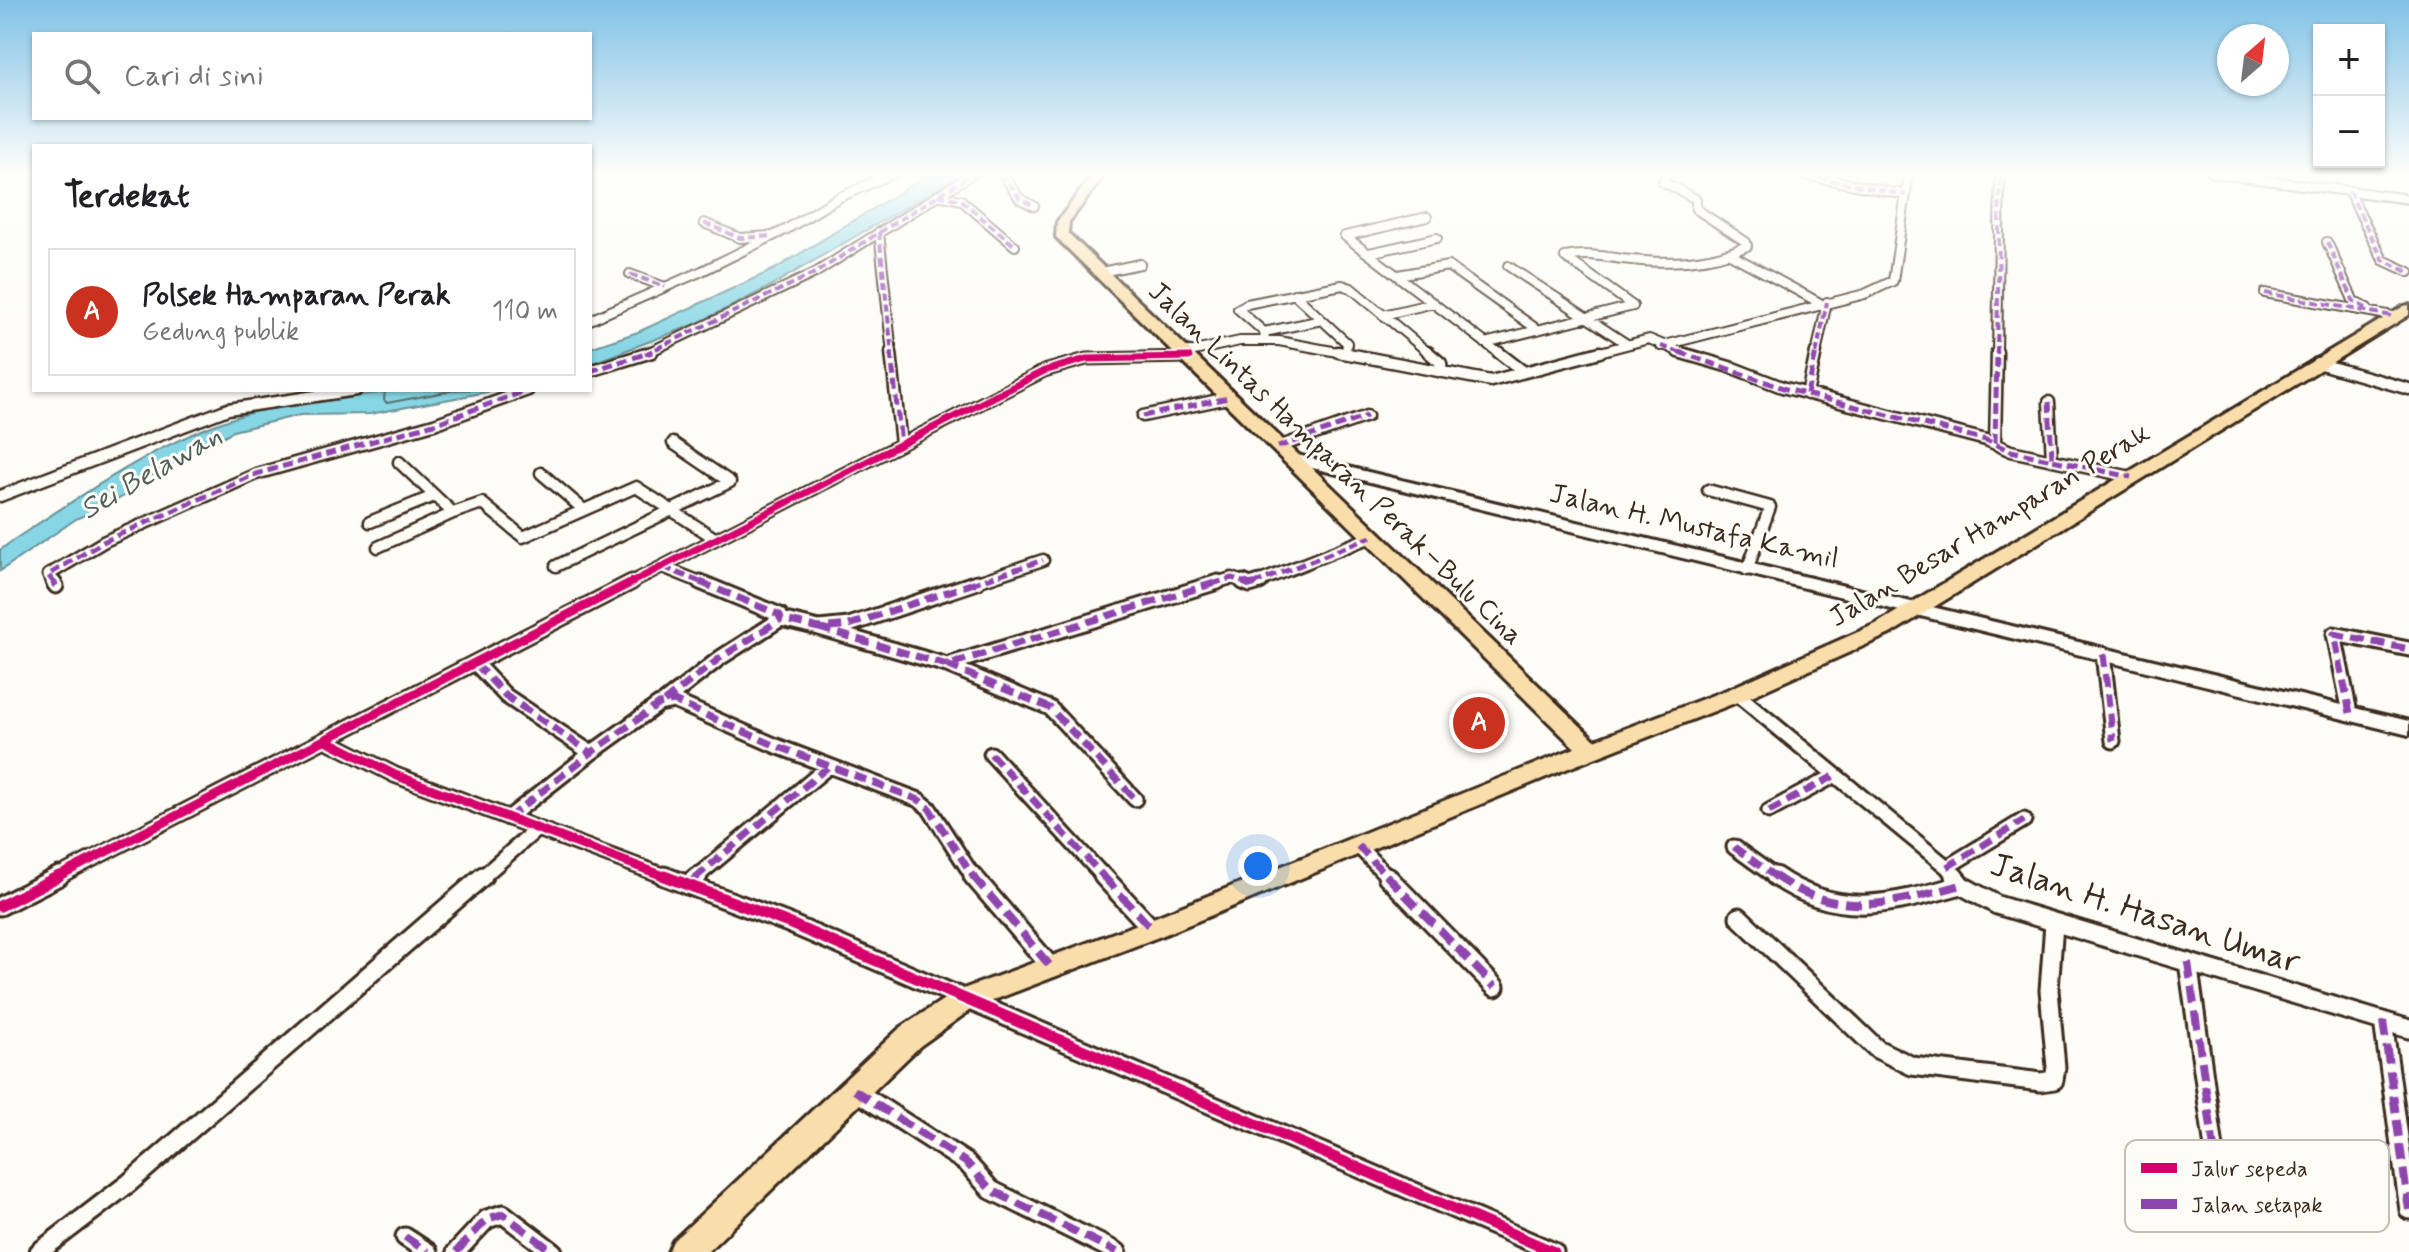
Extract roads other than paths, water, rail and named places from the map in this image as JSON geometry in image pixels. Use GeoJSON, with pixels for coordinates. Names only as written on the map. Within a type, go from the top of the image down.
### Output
{"type":"FeatureCollection","features":[{"type":"Feature","properties":{"kind":"main road","name":"Jalan Lintas Hamparan Perak–Bulu Cina"},"geometry":{"type":"LineString","coordinates":[[1061,231],[1278,447],[1591,750]]}},
{"type":"Feature","properties":{"kind":"main road","name":"Jalan Besar Hamparan Perak"},"geometry":{"type":"LineString","coordinates":[[684,1252],[910,1037],[964,1000],[1152,929],[1591,750],[1737,694],[1883,629],[2400,313]]}},
{"type":"Feature","properties":{"kind":"street"},"geometry":{"type":"LineString","coordinates":[[724,231],[740,238],[773,236]]}},
{"type":"Feature","properties":{"kind":"street"},"geometry":{"type":"LineString","coordinates":[[592,319],[781,231]]}},
{"type":"Feature","properties":{"kind":"street"},"geometry":{"type":"LineString","coordinates":[[998,231],[1015,246]]}},
{"type":"Feature","properties":{"kind":"street"},"geometry":{"type":"LineString","coordinates":[[1361,231],[1345,235],[1524,372]]}},
{"type":"Feature","properties":{"kind":"street"},"geometry":{"type":"LineString","coordinates":[[1485,343],[1633,306],[1565,257],[1586,255],[1676,261],[1728,253],[1748,244],[1728,231]]}},
{"type":"Feature","properties":{"kind":"street"},"geometry":{"type":"LineString","coordinates":[[1661,346],[1865,294],[1893,281],[1900,231]]}},
{"type":"Feature","properties":{"kind":"street"},"geometry":{"type":"LineString","coordinates":[[1995,443],[1999,231]]}},
{"type":"Feature","properties":{"kind":"street"},"geometry":{"type":"LineString","coordinates":[[2369,231],[2383,260],[2409,272]]}},
{"type":"Feature","properties":{"kind":"street"},"geometry":{"type":"LineString","coordinates":[[592,370],[644,356],[747,308],[815,273],[879,232],[901,444]]}},
{"type":"Feature","properties":{"kind":"street"},"geometry":{"type":"LineString","coordinates":[[1369,253],[1437,238]]}},
{"type":"Feature","properties":{"kind":"street"},"geometry":{"type":"LineString","coordinates":[[2327,242],[2354,302],[2361,307],[2400,313]]}},
{"type":"Feature","properties":{"kind":"street"},"geometry":{"type":"LineString","coordinates":[[1728,253],[1824,302]]}},
{"type":"Feature","properties":{"kind":"street"},"geometry":{"type":"LineString","coordinates":[[1101,272],[1140,264]]}},
{"type":"Feature","properties":{"kind":"street"},"geometry":{"type":"LineString","coordinates":[[1398,275],[1448,266],[1538,330]]}},
{"type":"Feature","properties":{"kind":"street"},"geometry":{"type":"LineString","coordinates":[[1508,266],[1627,344]]}},
{"type":"Feature","properties":{"kind":"street"},"geometry":{"type":"LineString","coordinates":[[630,274],[665,287]]}},
{"type":"Feature","properties":{"kind":"street"},"geometry":{"type":"LineString","coordinates":[[1442,372],[1441,363],[1351,288],[1342,285],[1238,309],[1264,336],[1442,372],[1491,381],[1649,339],[1661,346],[1807,394],[1995,443],[2011,451],[2131,477]]}},
{"type":"Feature","properties":{"kind":"street"},"geometry":{"type":"LineString","coordinates":[[2265,293],[2400,313]]}},
{"type":"Feature","properties":{"kind":"street"},"geometry":{"type":"LineString","coordinates":[[1294,294],[1347,343],[1346,352]]}},
{"type":"Feature","properties":{"kind":"street"},"geometry":{"type":"LineString","coordinates":[[1807,394],[1824,302]]}},
{"type":"Feature","properties":{"kind":"street"},"geometry":{"type":"LineString","coordinates":[[1383,315],[1434,303]]}},
{"type":"Feature","properties":{"kind":"street"},"geometry":{"type":"LineString","coordinates":[[0,906],[1044,371],[1065,363],[1096,358],[1187,355],[1322,320]]}},
{"type":"Feature","properties":{"kind":"street"},"geometry":{"type":"LineString","coordinates":[[2317,363],[2409,389]]}},
{"type":"Feature","properties":{"kind":"street"},"geometry":{"type":"LineString","coordinates":[[0,496],[228,409],[343,392]]}},
{"type":"Feature","properties":{"kind":"street"},"geometry":{"type":"LineString","coordinates":[[56,586],[48,575],[57,567],[227,485],[296,461],[445,421],[523,392]]}},
{"type":"Feature","properties":{"kind":"street"},"geometry":{"type":"LineString","coordinates":[[1143,416],[1228,398]]}},
{"type":"Feature","properties":{"kind":"street"},"geometry":{"type":"LineString","coordinates":[[2049,402],[2052,459]]}},
{"type":"Feature","properties":{"kind":"street"},"geometry":{"type":"LineString","coordinates":[[1278,447],[1367,416]]}},
{"type":"Feature","properties":{"kind":"street"},"geometry":{"type":"LineString","coordinates":[[556,566],[730,482],[673,443]]}},
{"type":"Feature","properties":{"kind":"street","name":"Jalan H. Mustafa Kamil"},"geometry":{"type":"LineString","coordinates":[[1293,459],[2409,728]]}},
{"type":"Feature","properties":{"kind":"street"},"geometry":{"type":"LineString","coordinates":[[399,462],[453,513]]}},
{"type":"Feature","properties":{"kind":"street"},"geometry":{"type":"LineString","coordinates":[[541,473],[584,510]]}},
{"type":"Feature","properties":{"kind":"street"},"geometry":{"type":"LineString","coordinates":[[378,547],[453,513],[483,504],[523,537],[636,487],[716,539]]}},
{"type":"Feature","properties":{"kind":"street"},"geometry":{"type":"LineString","coordinates":[[1708,490],[1770,507],[1747,570]]}},
{"type":"Feature","properties":{"kind":"street"},"geometry":{"type":"LineString","coordinates":[[370,522],[434,496]]}},
{"type":"Feature","properties":{"kind":"street"},"geometry":{"type":"LineString","coordinates":[[947,665],[1232,578],[1250,585],[1258,583],[1371,537]]}},
{"type":"Feature","properties":{"kind":"street"},"geometry":{"type":"LineString","coordinates":[[819,628],[841,627],[867,620],[1043,560]]}},
{"type":"Feature","properties":{"kind":"street"},"geometry":{"type":"LineString","coordinates":[[663,567],[780,615],[781,619]]}},
{"type":"Feature","properties":{"kind":"street"},"geometry":{"type":"LineString","coordinates":[[508,818],[729,650],[781,619],[947,665],[1050,708],[1135,799]]}},
{"type":"Feature","properties":{"kind":"street"},"geometry":{"type":"LineString","coordinates":[[2350,713],[2334,634],[2409,649]]}},
{"type":"Feature","properties":{"kind":"street"},"geometry":{"type":"LineString","coordinates":[[2103,654],[2113,741]]}},
{"type":"Feature","properties":{"kind":"street"},"geometry":{"type":"LineString","coordinates":[[476,664],[506,696],[591,753]]}},
{"type":"Feature","properties":{"kind":"street","name":"Jalan H. Hasan Umar"},"geometry":{"type":"LineString","coordinates":[[1737,694],[1947,867],[1961,885],[1997,905],[2409,1029]]}},
{"type":"Feature","properties":{"kind":"street"},"geometry":{"type":"LineString","coordinates":[[664,702],[674,701],[924,803],[979,886],[1052,968]]}},
{"type":"Feature","properties":{"kind":"street"},"geometry":{"type":"LineString","coordinates":[[326,740],[395,775],[786,922],[1554,1252]]}},
{"type":"Feature","properties":{"kind":"street"},"geometry":{"type":"LineString","coordinates":[[991,754],[1152,929]]}},
{"type":"Feature","properties":{"kind":"street"},"geometry":{"type":"LineString","coordinates":[[687,885],[829,766]]}},
{"type":"Feature","properties":{"kind":"street"},"geometry":{"type":"LineString","coordinates":[[1769,811],[1834,776]]}},
{"type":"Feature","properties":{"kind":"street"},"geometry":{"type":"LineString","coordinates":[[1947,867],[2024,820]]}},
{"type":"Feature","properties":{"kind":"street"},"geometry":{"type":"LineString","coordinates":[[39,1252],[129,1183],[537,829]]}},
{"type":"Feature","properties":{"kind":"street"},"geometry":{"type":"LineString","coordinates":[[1358,846],[1495,987]]}},
{"type":"Feature","properties":{"kind":"street"},"geometry":{"type":"LineString","coordinates":[[1734,847],[1806,895],[1837,906],[1899,901],[1961,885]]}},
{"type":"Feature","properties":{"kind":"street"},"geometry":{"type":"LineString","coordinates":[[1739,917],[1877,1049],[1892,1059],[1912,1066],[2041,1082],[2054,1080],[2056,1067],[2049,990],[2054,923]]}},
{"type":"Feature","properties":{"kind":"street"},"geometry":{"type":"LineString","coordinates":[[2188,962],[2213,1140]]}},
{"type":"Feature","properties":{"kind":"street"},"geometry":{"type":"LineString","coordinates":[[2383,1021],[2409,1210]]}},
{"type":"Feature","properties":{"kind":"street"},"geometry":{"type":"LineString","coordinates":[[854,1090],[967,1163],[991,1190],[1117,1252]]}},
{"type":"Feature","properties":{"kind":"street"},"geometry":{"type":"LineString","coordinates":[[456,1252],[487,1219],[503,1214],[553,1252]]}},
{"type":"Feature","properties":{"kind":"street"},"geometry":{"type":"LineString","coordinates":[[405,1237],[428,1252]]}},
{"type":"Feature","properties":{"kind":"water"},"geometry":{"type":"Polygon","coordinates":[[[836,231],[864,231],[767,288],[698,323],[592,363],[592,347],[638,332],[775,269],[836,231]]]}},
{"type":"Feature","properties":{"kind":"water","name":"Sei Belawan"},"geometry":{"type":"Polygon","coordinates":[[[386,392],[487,392],[370,414],[300,415],[233,431],[147,478],[133,492],[76,519],[0,571],[0,550],[73,500],[165,447],[230,419],[281,405],[386,392]]]}},
{"type":"Feature","properties":{"kind":"place","name":"Polsek Hamparan Perak"},"geometry":{"type":"Point","coordinates":[1479,723]}}]}
